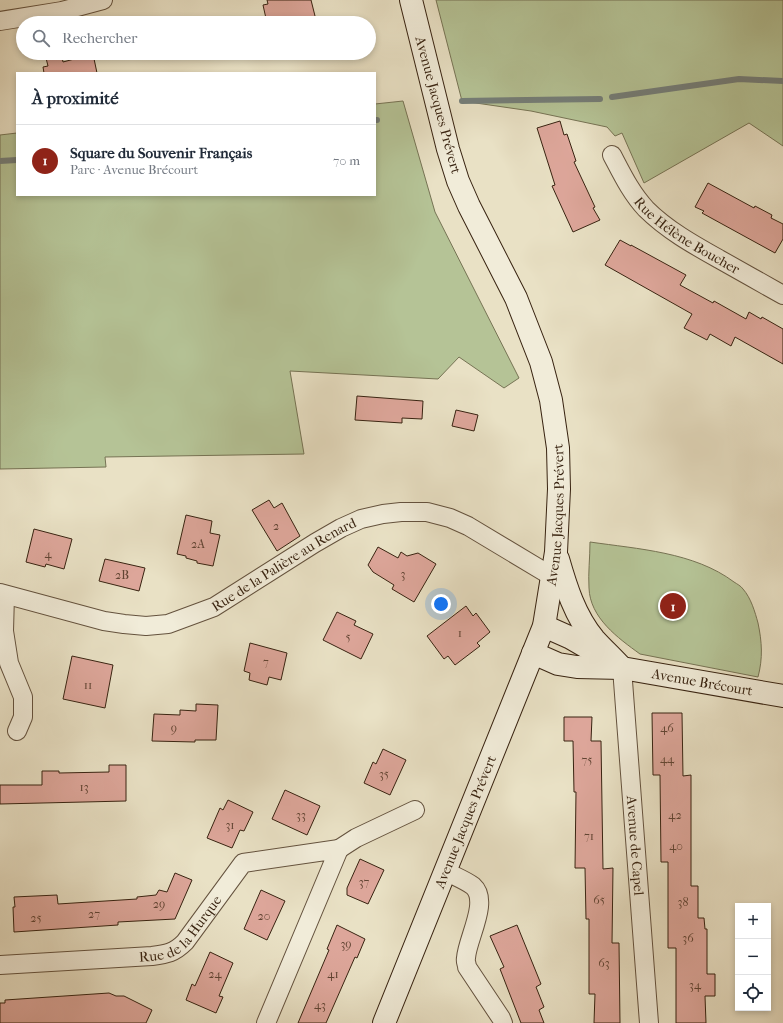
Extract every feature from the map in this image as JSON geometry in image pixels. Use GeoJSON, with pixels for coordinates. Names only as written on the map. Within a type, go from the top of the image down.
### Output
{"type":"FeatureCollection","features":[{"type":"Feature","properties":{"kind":"main road","name":"Avenue Jacques Prévert"},"geometry":{"type":"LineString","coordinates":[[384,1023],[544,626],[556,552],[559,489],[558,448],[551,400],[541,362],[516,298],[469,206],[458,181],[448,149],[411,0]]}},
{"type":"Feature","properties":{"kind":"main road"},"geometry":{"type":"LineString","coordinates":[[556,552],[572,601],[584,625],[593,638],[622,668]]}},
{"type":"Feature","properties":{"kind":"main road","name":"Avenue Brécourt"},"geometry":{"type":"LineString","coordinates":[[544,626],[571,638],[622,668]]}},
{"type":"Feature","properties":{"kind":"main road","name":"Avenue Brécourt"},"geometry":{"type":"LineString","coordinates":[[533,653],[558,664],[577,667],[622,668],[783,696]]}},
{"type":"Feature","properties":{"kind":"street"},"geometry":{"type":"LineString","coordinates":[[31,16],[62,11],[103,0]]}},
{"type":"Feature","properties":{"kind":"street"},"geometry":{"type":"LineString","coordinates":[[0,21],[16,18]]}},
{"type":"Feature","properties":{"kind":"street","name":"Rue Hélène Boucher"},"geometry":{"type":"LineString","coordinates":[[612,155],[626,181],[646,209],[668,227],[693,244],[783,295]]}},
{"type":"Feature","properties":{"kind":"street","name":"Rue de la Palière au Renard"},"geometry":{"type":"LineString","coordinates":[[16,731],[23,717],[23,697],[9,663],[4,631],[2,594],[104,621],[146,626],[168,624],[214,607],[341,528],[361,519],[401,512],[427,512],[450,518],[468,526],[553,577]]}},
{"type":"Feature","properties":{"kind":"street","name":"Avenue de Capel"},"geometry":{"type":"LineString","coordinates":[[622,668],[649,1023]]}},
{"type":"Feature","properties":{"kind":"street","name":"Rue de la Hurque"},"geometry":{"type":"LineString","coordinates":[[0,964],[166,955],[177,950],[185,942],[243,863],[339,849],[356,838],[415,810]]}},
{"type":"Feature","properties":{"kind":"street"},"geometry":{"type":"LineString","coordinates":[[266,1023],[339,849]]}},
{"type":"Feature","properties":{"kind":"street"},"geometry":{"type":"LineString","coordinates":[[445,871],[464,880],[474,887],[478,894],[479,907],[466,958],[467,967],[503,1023]]}},
{"type":"Feature","properties":{"kind":"green space"},"geometry":{"type":"Polygon","coordinates":[[[436,0],[783,0],[783,146],[749,123],[644,183],[622,133],[615,136],[607,127],[531,111],[462,101],[436,0]]]}},
{"type":"Feature","properties":{"kind":"green space"},"geometry":{"type":"Polygon","coordinates":[[[403,101],[435,212],[519,378],[504,388],[459,357],[438,379],[290,371],[304,454],[105,457],[106,467],[0,469],[0,135],[16,133],[16,196],[376,196],[376,104],[403,101]]]}},
{"type":"Feature","properties":{"kind":"green space"},"geometry":{"type":"Polygon","coordinates":[[[590,542],[665,553],[684,558],[718,572],[740,586],[750,601],[758,623],[761,663],[758,677],[640,654],[614,634],[594,609],[591,599],[589,588],[590,542]]]}},
{"type":"Feature","properties":{"kind":"building"},"geometry":{"type":"Polygon","coordinates":[[[267,0],[311,0],[315,16],[265,16],[263,5],[268,4],[267,0]]]}},
{"type":"Feature","properties":{"kind":"building"},"geometry":{"type":"Polygon","coordinates":[[[46,60],[63,60],[63,62],[70,60],[94,60],[97,72],[44,72],[43,67],[48,66],[46,60]]]}},
{"type":"Feature","properties":{"kind":"building"},"geometry":{"type":"Polygon","coordinates":[[[560,121],[564,135],[567,134],[576,161],[574,162],[595,207],[593,208],[600,220],[573,232],[552,186],[555,185],[537,128],[560,121]]]}},
{"type":"Feature","properties":{"kind":"building"},"geometry":{"type":"Polygon","coordinates":[[[708,183],[754,208],[755,206],[772,215],[771,218],[783,224],[783,239],[775,253],[702,213],[704,211],[695,207],[708,183]]]}},
{"type":"Feature","properties":{"kind":"building"},"geometry":{"type":"Polygon","coordinates":[[[620,240],[686,275],[680,285],[713,303],[714,301],[746,319],[749,312],[761,319],[762,317],[783,329],[783,364],[735,337],[731,346],[710,334],[707,340],[684,328],[692,314],[605,265],[620,240]]]}},
{"type":"Feature","properties":{"kind":"building"},"geometry":{"type":"Polygon","coordinates":[[[357,396],[423,401],[422,419],[402,418],[402,423],[355,420],[357,396]]]}},
{"type":"Feature","properties":{"kind":"building"},"geometry":{"type":"Polygon","coordinates":[[[456,410],[478,415],[474,431],[452,426],[456,410]]]}},
{"type":"Feature","properties":{"kind":"building"},"geometry":{"type":"Polygon","coordinates":[[[269,500],[274,508],[282,503],[300,536],[277,551],[252,510],[269,500]]]}},
{"type":"Feature","properties":{"kind":"building"},"geometry":{"type":"Polygon","coordinates":[[[186,515],[212,521],[210,533],[220,535],[213,566],[197,563],[197,561],[186,558],[186,556],[177,554],[186,515]]]}},
{"type":"Feature","properties":{"kind":"building"},"geometry":{"type":"Polygon","coordinates":[[[34,529],[72,539],[64,569],[46,564],[45,567],[26,562],[34,529]]]}},
{"type":"Feature","properties":{"kind":"building"},"geometry":{"type":"Polygon","coordinates":[[[378,547],[398,558],[401,552],[407,556],[418,553],[436,564],[414,602],[392,589],[394,585],[373,572],[368,565],[378,547]]]}},
{"type":"Feature","properties":{"kind":"building"},"geometry":{"type":"Polygon","coordinates":[[[105,559],[145,568],[139,591],[99,581],[105,559]]]}},
{"type":"Feature","properties":{"kind":"building"},"geometry":{"type":"Polygon","coordinates":[[[466,606],[473,616],[476,613],[490,632],[477,643],[480,646],[455,665],[448,656],[444,659],[427,636],[466,606]]]}},
{"type":"Feature","properties":{"kind":"building"},"geometry":{"type":"Polygon","coordinates":[[[337,612],[356,621],[354,625],[373,634],[361,659],[323,640],[337,612]]]}},
{"type":"Feature","properties":{"kind":"building"},"geometry":{"type":"Polygon","coordinates":[[[250,643],[287,653],[281,680],[269,677],[267,685],[249,680],[250,673],[244,671],[250,643]]]}},
{"type":"Feature","properties":{"kind":"building"},"geometry":{"type":"Polygon","coordinates":[[[72,656],[113,665],[105,708],[63,699],[72,656]]]}},
{"type":"Feature","properties":{"kind":"building"},"geometry":{"type":"Polygon","coordinates":[[[196,704],[218,705],[216,740],[195,740],[195,742],[152,741],[154,714],[180,715],[180,710],[196,711],[196,704]]]}},
{"type":"Feature","properties":{"kind":"building"},"geometry":{"type":"Polygon","coordinates":[[[652,713],[682,713],[683,776],[691,775],[691,886],[698,886],[698,918],[704,918],[705,929],[707,929],[707,974],[715,974],[715,996],[705,996],[706,1023],[676,1023],[676,948],[668,948],[668,862],[661,862],[660,775],[653,775],[652,713]]]}},
{"type":"Feature","properties":{"kind":"building"},"geometry":{"type":"Polygon","coordinates":[[[564,717],[592,717],[591,741],[601,741],[603,869],[613,868],[612,943],[619,943],[620,1023],[594,1023],[595,994],[589,994],[589,919],[586,919],[585,868],[575,868],[576,792],[574,792],[573,741],[564,741],[564,717]]]}},
{"type":"Feature","properties":{"kind":"building"},"geometry":{"type":"Polygon","coordinates":[[[383,749],[406,760],[390,795],[364,783],[373,762],[376,764],[383,749]]]}},
{"type":"Feature","properties":{"kind":"building"},"geometry":{"type":"Polygon","coordinates":[[[109,765],[126,765],[126,801],[0,804],[0,785],[42,785],[42,771],[59,771],[59,773],[109,772],[109,765]]]}},
{"type":"Feature","properties":{"kind":"building"},"geometry":{"type":"Polygon","coordinates":[[[285,790],[320,806],[307,835],[272,819],[285,790]]]}},
{"type":"Feature","properties":{"kind":"building"},"geometry":{"type":"Polygon","coordinates":[[[228,800],[253,812],[244,831],[240,830],[232,848],[207,838],[220,808],[223,810],[228,800]]]}},
{"type":"Feature","properties":{"kind":"building"},"geometry":{"type":"Polygon","coordinates":[[[360,859],[384,870],[368,904],[347,895],[347,888],[360,859]]]}},
{"type":"Feature","properties":{"kind":"building"},"geometry":{"type":"Polygon","coordinates":[[[175,873],[192,880],[175,919],[118,922],[118,925],[14,932],[14,897],[57,895],[58,904],[137,899],[137,897],[156,895],[159,890],[167,892],[175,873]]]}},
{"type":"Feature","properties":{"kind":"building"},"geometry":{"type":"Polygon","coordinates":[[[261,890],[285,901],[267,940],[244,929],[261,890]]]}},
{"type":"Feature","properties":{"kind":"building"},"geometry":{"type":"Polygon","coordinates":[[[337,925],[365,939],[357,958],[355,957],[326,1023],[298,1023],[329,950],[327,949],[337,925]]]}},
{"type":"Feature","properties":{"kind":"building"},"geometry":{"type":"Polygon","coordinates":[[[517,925],[541,984],[536,987],[544,1007],[539,1010],[544,1023],[521,1023],[500,969],[504,967],[490,936],[517,925]]]}},
{"type":"Feature","properties":{"kind":"building"},"geometry":{"type":"Polygon","coordinates":[[[210,952],[233,963],[219,996],[223,997],[216,1013],[186,1000],[192,984],[195,986],[210,952]]]}},
{"type":"Feature","properties":{"kind":"building"},"geometry":{"type":"Polygon","coordinates":[[[109,993],[116,996],[124,996],[152,1010],[146,1023],[0,1023],[0,1003],[5,1003],[5,1000],[109,993]]]}},
{"type":"Feature","properties":{"kind":"waterway"},"geometry":{"type":"LineString","coordinates":[[612,97],[739,79],[783,81]]}},
{"type":"Feature","properties":{"kind":"waterway"},"geometry":{"type":"LineString","coordinates":[[462,101],[600,99]]}},
{"type":"Feature","properties":{"kind":"waterway"},"geometry":{"type":"LineString","coordinates":[[0,161],[16,160]]}},
{"type":"Feature","properties":{"kind":"place","name":"Square du Souvenir Français"},"geometry":{"type":"Point","coordinates":[673,606]}}]}
